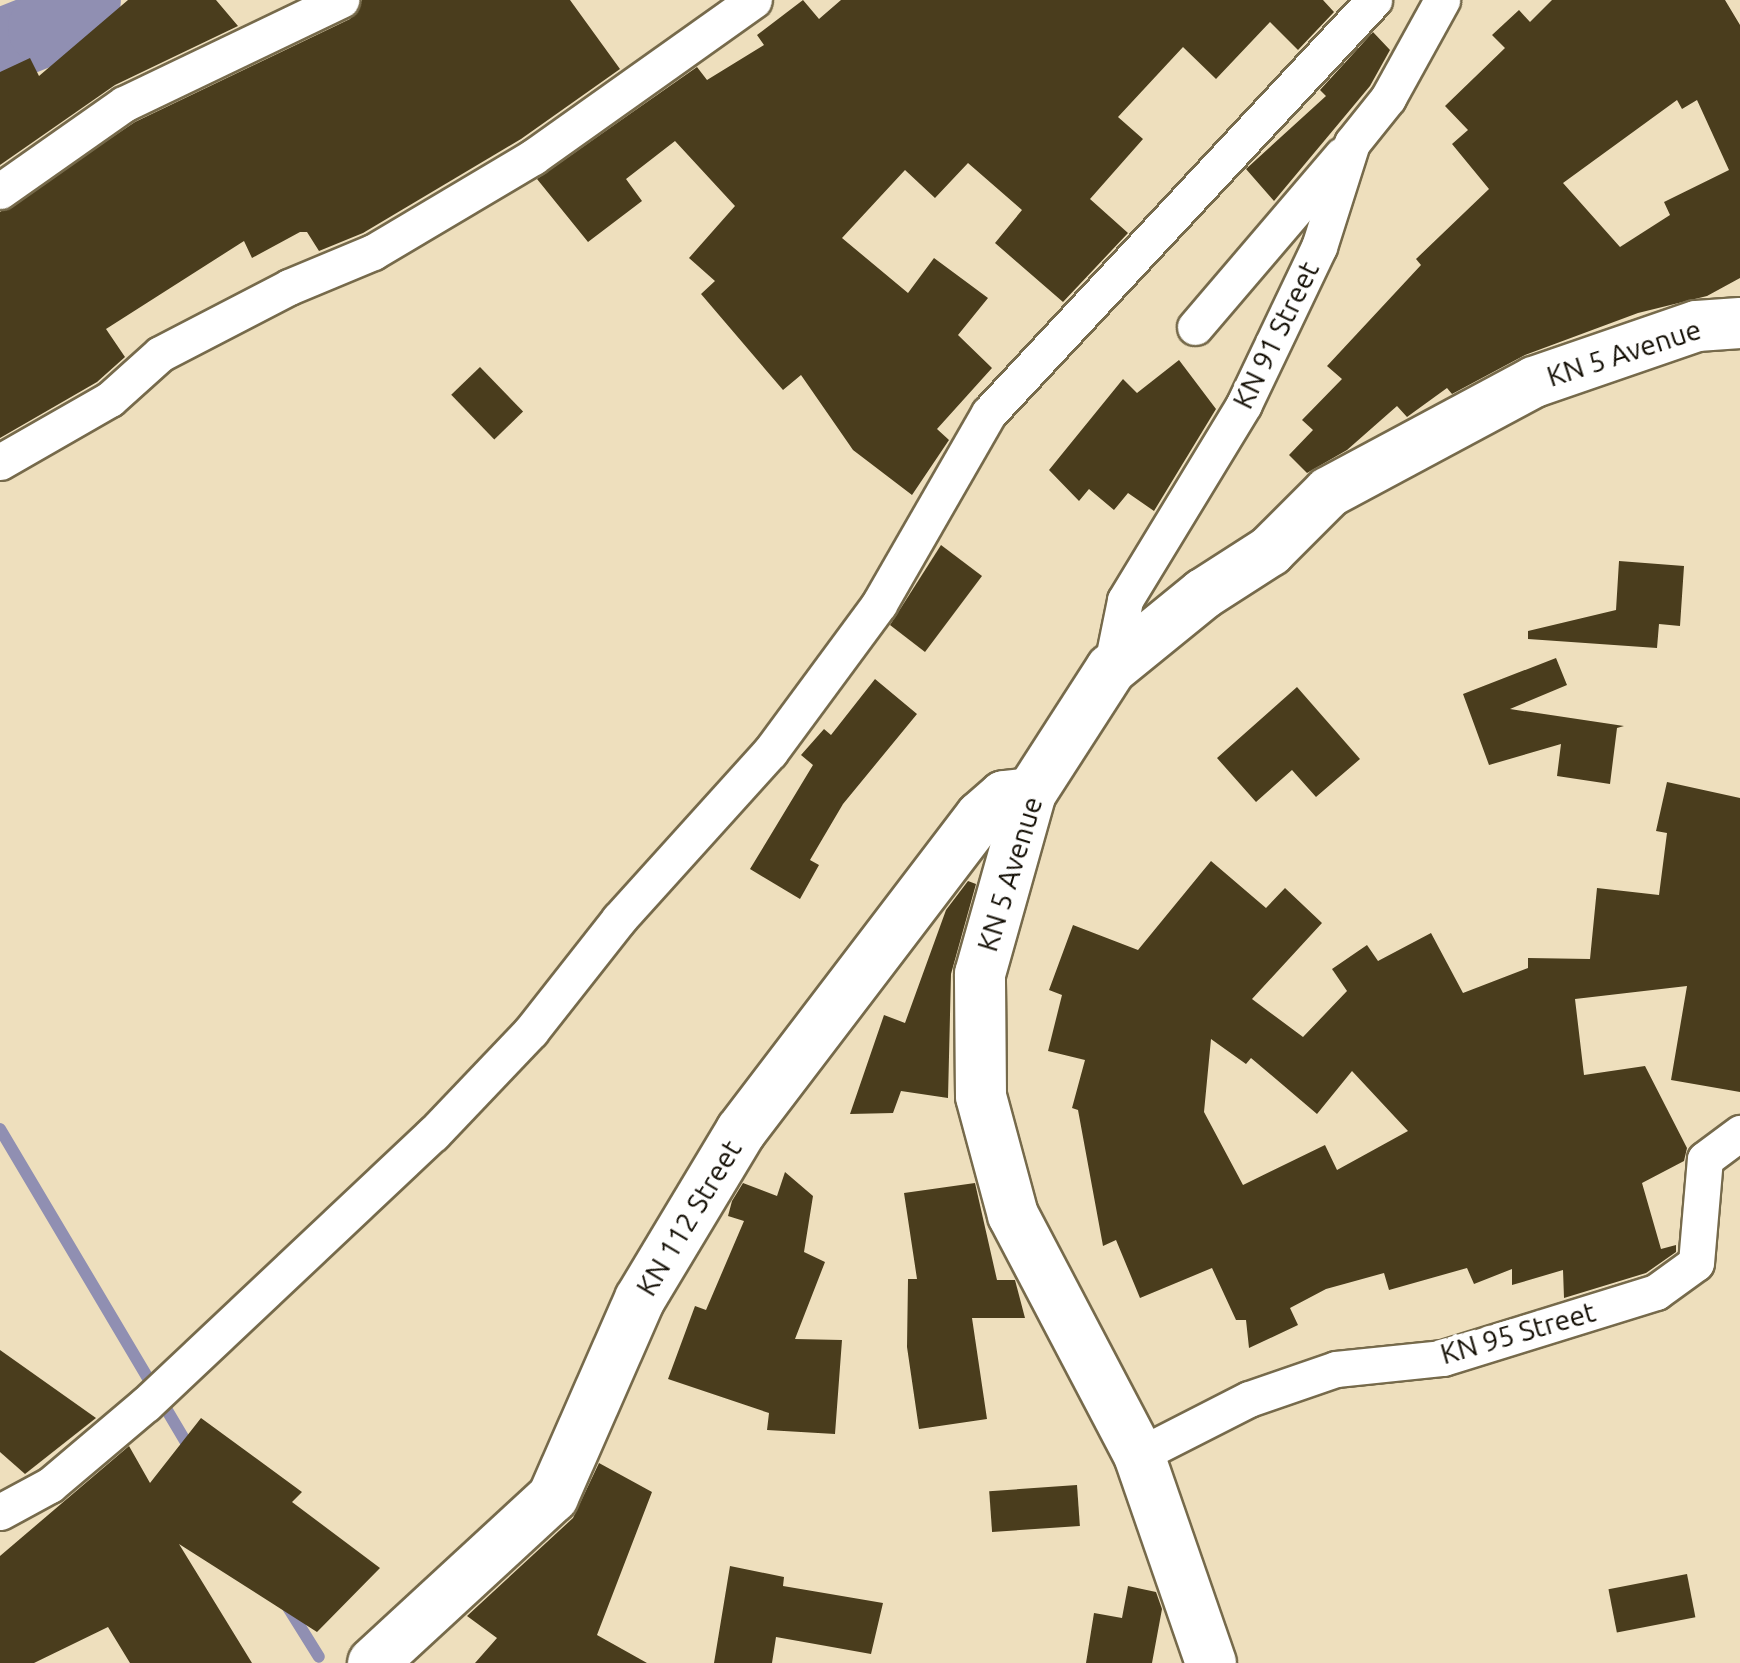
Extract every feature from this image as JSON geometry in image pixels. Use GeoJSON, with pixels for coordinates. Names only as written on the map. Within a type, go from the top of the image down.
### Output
{"type":"FeatureCollection","features":[{"type":"Feature","properties":{"kind":"main road","name":"KN 5 Avenue"},"geometry":{"type":"LineString","coordinates":[[1210,1663],[1140,1455],[1013,1215],[982,1096],[980,974],[1031,793],[1111,670],[1203,594],[1270,551],[1329,492],[1534,382],[1697,326],[1740,323]]}},
{"type":"Feature","properties":{"kind":"main road","name":"KN 112 Street"},"geometry":{"type":"LineString","coordinates":[[374,1663],[553,1497],[640,1299],[741,1131],[981,816],[1004,796],[1031,793]]}},
{"type":"Feature","properties":{"kind":"street"},"geometry":{"type":"LineString","coordinates":[[0,190],[124,104],[341,0]]}},
{"type":"Feature","properties":{"kind":"street"},"geometry":{"type":"LineString","coordinates":[[0,462],[110,398],[160,354],[373,252],[533,157],[754,0]]}},
{"type":"Feature","properties":{"kind":"street"},"geometry":{"type":"LineString","coordinates":[[0,1512],[50,1485],[160,1390],[433,1134],[531,1031],[619,919],[770,752],[879,604],[989,412],[1374,0]]}},
{"type":"Feature","properties":{"kind":"street","name":"KN 91 Street"},"geometry":{"type":"LineString","coordinates":[[1111,670],[1125,600],[1186,508],[1252,386],[1319,247],[1352,143],[1388,98],[1442,0]]}},
{"type":"Feature","properties":{"kind":"street"},"geometry":{"type":"LineString","coordinates":[[1195,327],[1352,143]]}},
{"type":"Feature","properties":{"kind":"street","name":"KN 95 Street"},"geometry":{"type":"LineString","coordinates":[[1140,1455],[1249,1399],[1336,1369],[1443,1358],[1656,1292],[1696,1263],[1705,1159],[1740,1133]]}},
{"type":"Feature","properties":{"kind":"building"},"geometry":{"type":"Polygon","coordinates":[[[128,0],[216,0],[238,26],[115,85],[0,165],[0,72],[30,58],[39,76],[128,0]]]}},
{"type":"Feature","properties":{"kind":"building"},"geometry":{"type":"Polygon","coordinates":[[[362,0],[570,0],[620,69],[521,139],[363,233],[319,251],[307,232],[300,232],[252,258],[244,241],[106,329],[125,357],[97,382],[0,438],[0,212],[135,122],[350,19],[362,0]]]}},
{"type":"Feature","properties":{"kind":"building"},"geometry":{"type":"Polygon","coordinates":[[[803,0],[819,19],[841,0],[1323,0],[1334,12],[1298,50],[1270,22],[1216,79],[1183,47],[1118,117],[1143,139],[1090,199],[1128,233],[1063,302],[995,243],[1022,210],[968,163],[935,198],[905,170],[842,238],[908,293],[934,258],[988,298],[958,335],[992,368],[937,429],[949,440],[912,495],[853,450],[801,375],[783,390],[701,294],[715,281],[689,258],[735,206],[675,141],[626,179],[642,201],[588,242],[537,179],[697,67],[707,80],[764,45],[757,35],[803,0]]]}},
{"type":"Feature","properties":{"kind":"building"},"geometry":{"type":"Polygon","coordinates":[[[1552,0],[1725,0],[1740,25],[1740,278],[1707,296],[1638,313],[1525,355],[1452,394],[1447,388],[1407,417],[1397,406],[1347,450],[1307,473],[1289,455],[1313,430],[1302,420],[1342,379],[1327,366],[1421,265],[1416,259],[1489,189],[1452,144],[1468,130],[1445,106],[1505,48],[1492,35],[1519,10],[1530,22],[1552,0]],[[1677,100],[1563,183],[1620,247],[1670,215],[1664,202],[1729,170],[1697,100],[1682,109],[1677,100]]]}},
{"type":"Feature","properties":{"kind":"building"},"geometry":{"type":"Polygon","coordinates":[[[1373,32],[1390,50],[1370,86],[1274,201],[1246,169],[1326,96],[1320,90],[1373,32]]]}},
{"type":"Feature","properties":{"kind":"building"},"geometry":{"type":"Polygon","coordinates":[[[1179,360],[1216,409],[1154,511],[1128,493],[1114,510],[1089,489],[1079,501],[1049,470],[1123,379],[1137,393],[1179,360]]]}},
{"type":"Feature","properties":{"kind":"building"},"geometry":{"type":"Polygon","coordinates":[[[480,367],[523,412],[494,439],[451,395],[480,367]]]}},
{"type":"Feature","properties":{"kind":"building"},"geometry":{"type":"Polygon","coordinates":[[[941,545],[982,576],[925,652],[890,625],[941,545]]]}},
{"type":"Feature","properties":{"kind":"building"},"geometry":{"type":"Polygon","coordinates":[[[1619,561],[1684,566],[1680,626],[1659,624],[1657,648],[1528,639],[1528,631],[1616,610],[1619,561]]]}},
{"type":"Feature","properties":{"kind":"building"},"geometry":{"type":"Polygon","coordinates":[[[1556,658],[1567,685],[1510,709],[1624,726],[1617,728],[1610,784],[1557,776],[1561,744],[1489,765],[1463,694],[1556,658]]]}},
{"type":"Feature","properties":{"kind":"building"},"geometry":{"type":"Polygon","coordinates":[[[875,679],[917,714],[843,804],[810,860],[819,865],[800,899],[750,869],[813,765],[801,755],[824,729],[831,735],[875,679]]]}},
{"type":"Feature","properties":{"kind":"building"},"geometry":{"type":"Polygon","coordinates":[[[1297,687],[1360,759],[1316,797],[1292,770],[1256,802],[1217,758],[1297,687]]]}},
{"type":"Feature","properties":{"kind":"building"},"geometry":{"type":"Polygon","coordinates":[[[1667,782],[1740,798],[1740,1092],[1671,1080],[1687,986],[1575,999],[1584,1075],[1645,1066],[1687,1148],[1684,1161],[1642,1183],[1661,1249],[1676,1245],[1676,1252],[1646,1273],[1564,1298],[1563,1270],[1512,1285],[1512,1269],[1474,1284],[1467,1268],[1389,1290],[1384,1273],[1326,1289],[1290,1308],[1298,1325],[1249,1348],[1246,1320],[1236,1320],[1212,1268],[1140,1298],[1116,1240],[1103,1246],[1078,1110],[1072,1108],[1085,1060],[1048,1051],[1062,995],[1049,990],[1073,925],[1138,950],[1211,861],[1266,908],[1285,888],[1322,923],[1252,999],[1303,1037],[1347,991],[1332,969],[1367,945],[1378,961],[1431,933],[1463,993],[1528,968],[1528,958],[1590,959],[1597,888],[1659,895],[1667,833],[1656,831],[1667,782]],[[1211,1039],[1204,1112],[1243,1185],[1325,1145],[1337,1170],[1408,1131],[1352,1071],[1317,1114],[1251,1058],[1246,1064],[1211,1039]]]}},
{"type":"Feature","properties":{"kind":"building"},"geometry":{"type":"Polygon","coordinates":[[[968,881],[976,884],[951,974],[948,1098],[901,1091],[893,1113],[850,1114],[884,1015],[905,1023],[946,910],[968,881]]]}},
{"type":"Feature","properties":{"kind":"building"},"geometry":{"type":"Polygon","coordinates":[[[785,1172],[813,1196],[804,1252],[825,1262],[795,1339],[842,1340],[835,1434],[767,1430],[769,1413],[668,1379],[695,1306],[706,1310],[744,1221],[728,1216],[732,1201],[743,1183],[777,1196],[785,1172]]]}},
{"type":"Feature","properties":{"kind":"building"},"geometry":{"type":"Polygon","coordinates":[[[975,1183],[997,1280],[1015,1280],[1025,1318],[972,1318],[987,1419],[919,1429],[907,1347],[908,1279],[917,1279],[904,1193],[975,1183]]]}},
{"type":"Feature","properties":{"kind":"building"},"geometry":{"type":"Polygon","coordinates":[[[0,1350],[96,1418],[25,1474],[0,1452],[0,1350]]]}},
{"type":"Feature","properties":{"kind":"building"},"geometry":{"type":"Polygon","coordinates":[[[201,1418],[302,1492],[292,1502],[380,1568],[317,1632],[179,1544],[252,1663],[130,1663],[108,1627],[34,1663],[0,1663],[0,1556],[129,1446],[150,1483],[201,1418]]]}},
{"type":"Feature","properties":{"kind":"building"},"geometry":{"type":"Polygon","coordinates":[[[599,1463],[652,1492],[597,1635],[647,1663],[475,1663],[497,1638],[467,1616],[573,1518],[599,1463]]]}},
{"type":"Feature","properties":{"kind":"building"},"geometry":{"type":"Polygon","coordinates":[[[1077,1485],[1080,1526],[992,1532],[989,1491],[1077,1485]]]}},
{"type":"Feature","properties":{"kind":"building"},"geometry":{"type":"Polygon","coordinates":[[[730,1566],[784,1577],[783,1586],[883,1603],[871,1654],[776,1637],[772,1663],[714,1663],[730,1566]]]}},
{"type":"Feature","properties":{"kind":"building"},"geometry":{"type":"Polygon","coordinates":[[[1687,1574],[1695,1617],[1617,1632],[1608,1589],[1687,1574]]]}},
{"type":"Feature","properties":{"kind":"building"},"geometry":{"type":"Polygon","coordinates":[[[1128,1586],[1156,1592],[1162,1609],[1152,1663],[1086,1663],[1094,1613],[1122,1618],[1128,1586]]]}},
{"type":"Feature","properties":{"kind":"waterway"},"geometry":{"type":"LineString","coordinates":[[0,46],[45,28],[83,0]]}},
{"type":"Feature","properties":{"kind":"waterway"},"geometry":{"type":"LineString","coordinates":[[0,1129],[191,1451]]}},
{"type":"Feature","properties":{"kind":"waterway"},"geometry":{"type":"LineString","coordinates":[[286,1604],[319,1657]]}}]}
